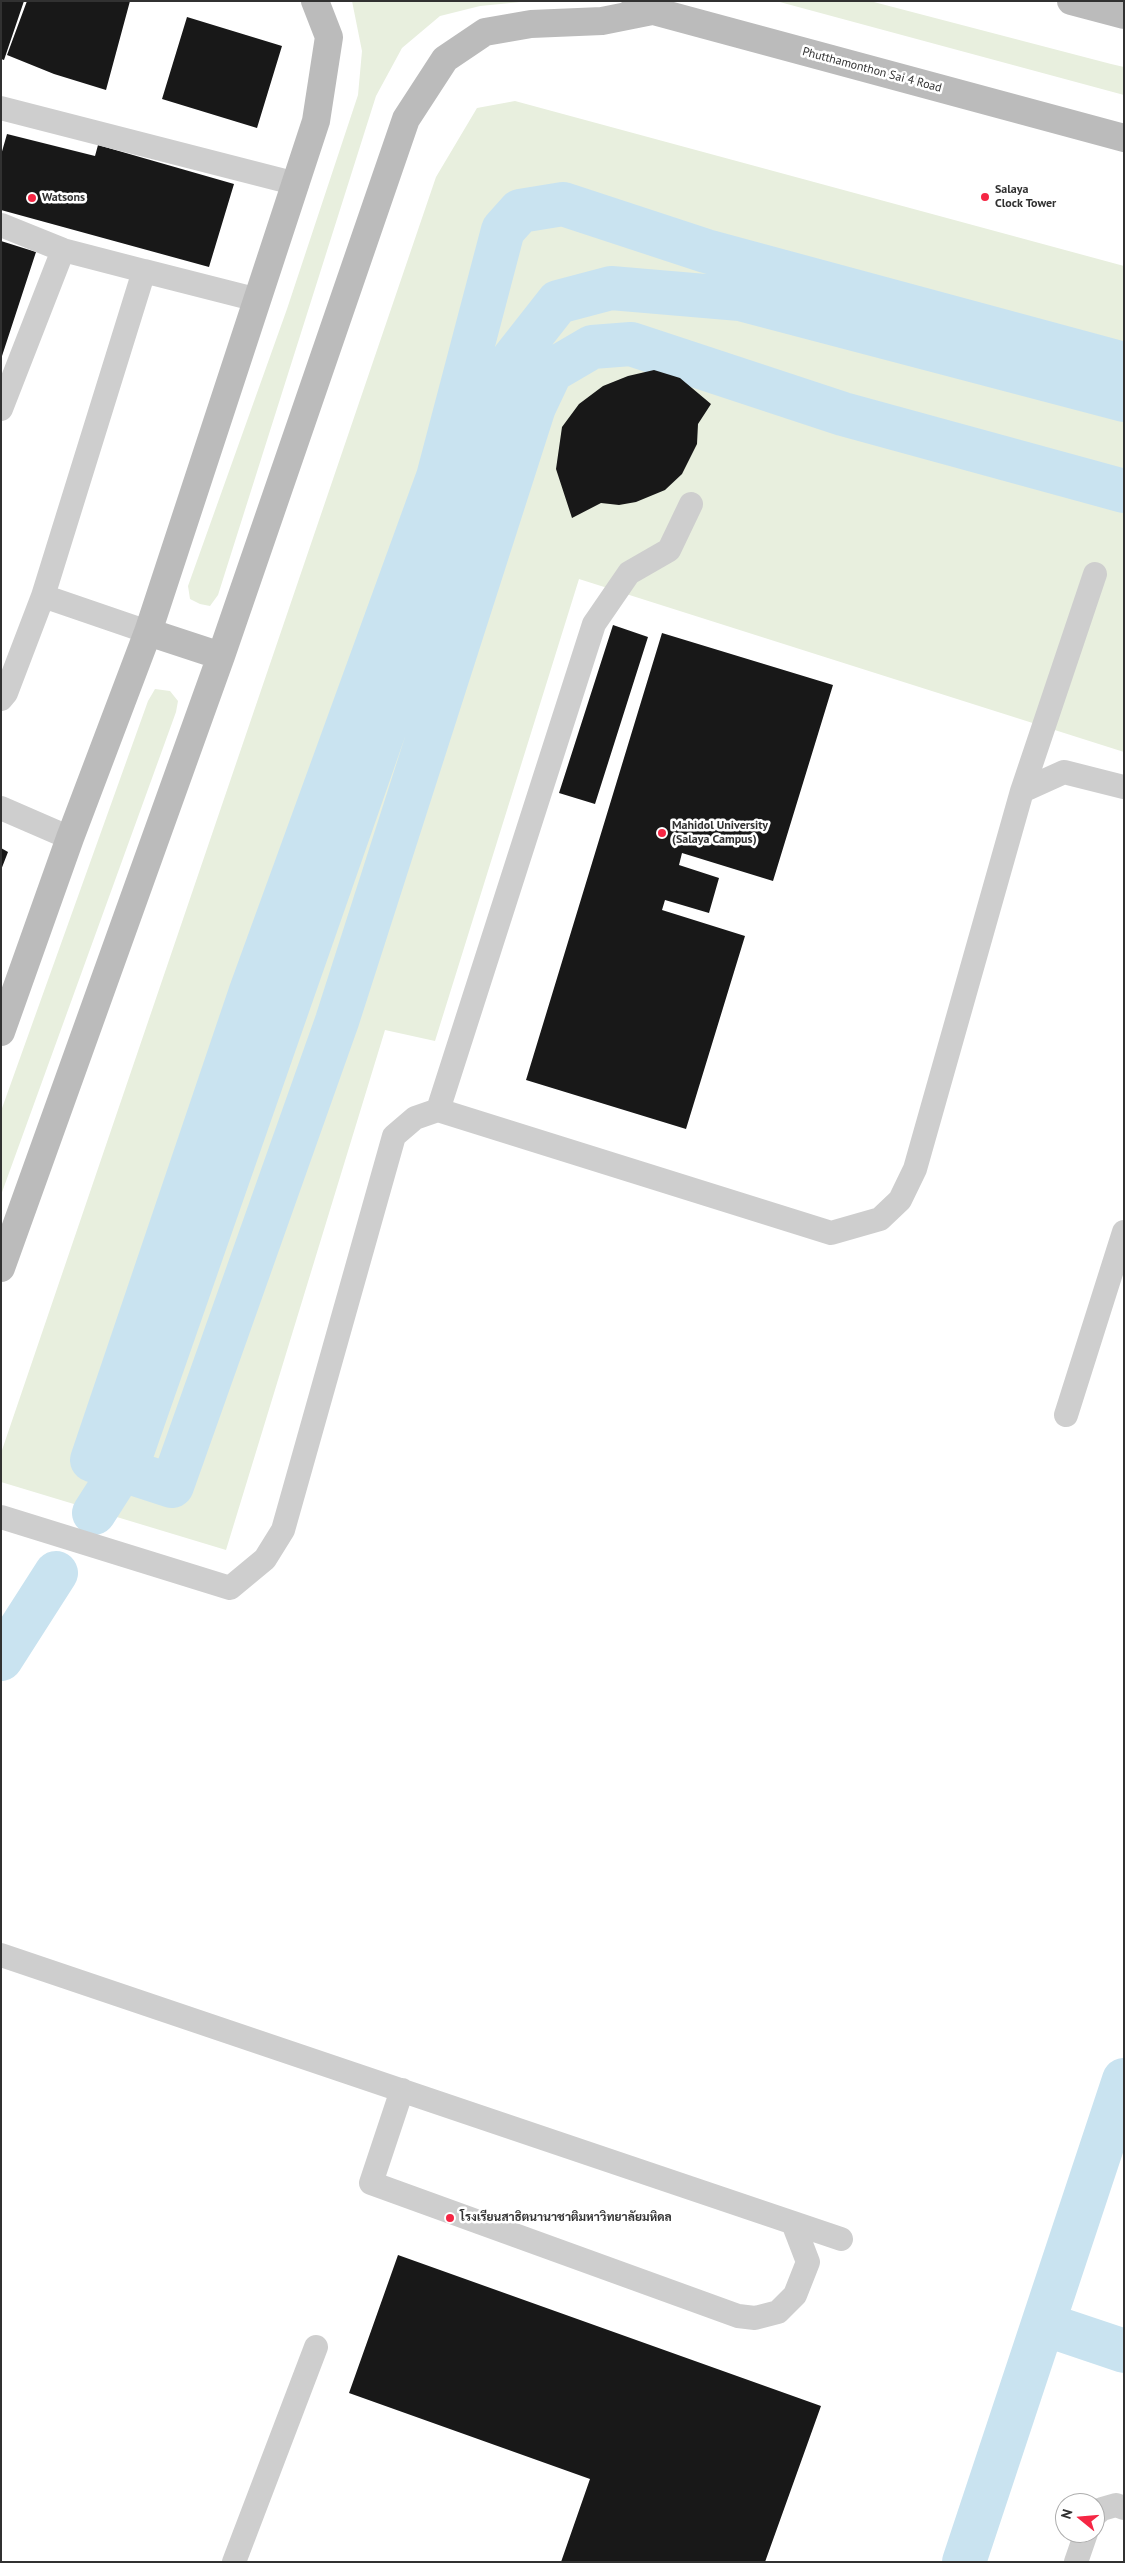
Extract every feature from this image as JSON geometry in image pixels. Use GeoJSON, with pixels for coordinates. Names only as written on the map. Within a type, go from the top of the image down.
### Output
{"type":"FeatureCollection","features":[{"type":"Feature","properties":{"kind":"main road"},"geometry":{"type":"LineString","coordinates":[[1,1032],[70,838],[148,632],[297,184],[316,121],[328,37],[316,1]]}},
{"type":"Feature","properties":{"kind":"main road","name":"Phutthamonthon Sai 4 Road"},"geometry":{"type":"LineString","coordinates":[[620,1],[1124,138]]}},
{"type":"Feature","properties":{"kind":"main road"},"geometry":{"type":"LineString","coordinates":[[1070,1],[1124,15]]}},
{"type":"Feature","properties":{"kind":"main road"},"geometry":{"type":"LineString","coordinates":[[1,1268],[220,656],[406,119],[445,59],[485,32],[531,24],[602,21],[652,11]]}},
{"type":"Feature","properties":{"kind":"main road"},"geometry":{"type":"LineString","coordinates":[[148,632],[220,656]]}},
{"type":"Feature","properties":{"kind":"lane"},"geometry":{"type":"LineString","coordinates":[[1,108],[297,184]]}},
{"type":"Feature","properties":{"kind":"lane"},"geometry":{"type":"LineString","coordinates":[[1,225],[63,250],[258,300]]}},
{"type":"Feature","properties":{"kind":"lane"},"geometry":{"type":"LineString","coordinates":[[3,401],[63,250]]}},
{"type":"Feature","properties":{"kind":"lane"},"geometry":{"type":"LineString","coordinates":[[1,699],[6,693],[43,596],[144,271]]}},
{"type":"Feature","properties":{"kind":"lane"},"geometry":{"type":"LineString","coordinates":[[438,1110],[594,624],[630,573],[669,550],[691,504]]}},
{"type":"Feature","properties":{"kind":"lane"},"geometry":{"type":"LineString","coordinates":[[1,1517],[230,1588],[265,1559],[284,1530],[394,1136],[415,1118],[438,1110],[831,1233],[880,1219],[900,1200],[915,1169],[1022,791],[1095,574]]}},
{"type":"Feature","properties":{"kind":"lane"},"geometry":{"type":"LineString","coordinates":[[43,596],[148,632]]}},
{"type":"Feature","properties":{"kind":"lane"},"geometry":{"type":"LineString","coordinates":[[1022,791],[1064,772],[1124,788]]}},
{"type":"Feature","properties":{"kind":"lane"},"geometry":{"type":"LineString","coordinates":[[1,808],[70,838]]}},
{"type":"Feature","properties":{"kind":"lane"},"geometry":{"type":"LineString","coordinates":[[1066,1415],[1124,1232]]}},
{"type":"Feature","properties":{"kind":"lane"},"geometry":{"type":"LineString","coordinates":[[1,1955],[841,2239]]}},
{"type":"Feature","properties":{"kind":"lane"},"geometry":{"type":"LineString","coordinates":[[402,2090],[369,2189],[738,2316],[755,2318],[778,2312],[795,2295],[808,2262],[793,2223]]}},
{"type":"Feature","properties":{"kind":"lane"},"geometry":{"type":"LineString","coordinates":[[234,2562],[316,2347]]}},
{"type":"Feature","properties":{"kind":"lane"},"geometry":{"type":"LineString","coordinates":[[1105,2508],[1116,2505],[1124,2508]]}},
{"type":"Feature","properties":{"kind":"lane"},"geometry":{"type":"LineString","coordinates":[[1076,2562],[1083,2543]]}},
{"type":"Feature","properties":{"kind":"green space"},"geometry":{"type":"Polygon","coordinates":[[[352,1],[531,1],[480,6],[440,16],[402,48],[376,96],[218,595],[210,606],[200,604],[190,599],[188,586],[287,309],[358,95],[362,51],[352,1]]]}},
{"type":"Feature","properties":{"kind":"green space"},"geometry":{"type":"Polygon","coordinates":[[[776,1],[870,1],[1124,67],[1124,95],[776,1]]]}},
{"type":"Feature","properties":{"kind":"green space"},"geometry":{"type":"Polygon","coordinates":[[[515,101],[1124,266],[1124,752],[579,579],[435,1041],[385,1030],[226,1550],[1,1482],[1,1453],[436,177],[477,108],[515,101]]]}},
{"type":"Feature","properties":{"kind":"green space"},"geometry":{"type":"Polygon","coordinates":[[[155,689],[170,691],[178,701],[176,712],[1,1195],[1,1111],[148,701],[155,689]]]}},
{"type":"Feature","properties":{"kind":"building"},"geometry":{"type":"Polygon","coordinates":[[[1,1],[24,1],[4,60],[1,59],[1,1]]]}},
{"type":"Feature","properties":{"kind":"building"},"geometry":{"type":"Polygon","coordinates":[[[27,1],[130,1],[106,90],[54,74],[7,55],[27,1]]]}},
{"type":"Feature","properties":{"kind":"building"},"geometry":{"type":"Polygon","coordinates":[[[187,17],[282,46],[257,128],[162,99],[187,17]]]}},
{"type":"Feature","properties":{"kind":"building"},"geometry":{"type":"Polygon","coordinates":[[[7,134],[95,156],[98,145],[234,184],[209,267],[1,210],[1,155],[7,134]]]}},
{"type":"Feature","properties":{"kind":"building"},"geometry":{"type":"Polygon","coordinates":[[[1,241],[36,252],[2,356],[1,356],[1,241]]]}},
{"type":"Feature","properties":{"kind":"building"},"geometry":{"type":"Polygon","coordinates":[[[654,370],[680,378],[711,404],[698,424],[697,444],[682,474],[665,490],[636,502],[619,505],[601,503],[572,518],[556,469],[562,427],[579,404],[603,386],[628,376],[654,370]]]}},
{"type":"Feature","properties":{"kind":"building"},"geometry":{"type":"Polygon","coordinates":[[[613,625],[648,637],[595,804],[559,793],[613,625]]]}},
{"type":"Feature","properties":{"kind":"building"},"geometry":{"type":"Polygon","coordinates":[[[662,633],[833,685],[773,881],[682,853],[679,865],[719,878],[709,913],[665,900],[662,910],[745,936],[686,1129],[526,1080],[662,633]]]}},
{"type":"Feature","properties":{"kind":"building"},"geometry":{"type":"Polygon","coordinates":[[[1,848],[8,852],[1,870],[1,848]]]}},
{"type":"Feature","properties":{"kind":"building"},"geometry":{"type":"Polygon","coordinates":[[[398,2255],[821,2406],[765,2562],[561,2562],[590,2479],[349,2393],[398,2255]]]}},
{"type":"Feature","properties":{"kind":"waterway"},"geometry":{"type":"LineString","coordinates":[[1124,364],[706,251],[563,204],[520,211],[503,230],[438,477],[251,991],[92,1460],[172,1486],[337,1021],[534,407],[551,371],[592,347],[631,344],[843,414],[1124,491]]}},
{"type":"Feature","properties":{"kind":"waterway"},"geometry":{"type":"LineString","coordinates":[[94,1513],[131,1455],[514,358],[558,302],[611,288],[740,299],[1124,400]]}},
{"type":"Feature","properties":{"kind":"waterway"},"geometry":{"type":"LineString","coordinates":[[1,1659],[56,1573]]}},
{"type":"Feature","properties":{"kind":"waterway"},"geometry":{"type":"LineString","coordinates":[[964,2562],[1124,2080]]}},
{"type":"Feature","properties":{"kind":"waterway"},"geometry":{"type":"LineString","coordinates":[[1044,2324],[1124,2351]]}},
{"type":"Feature","properties":{"kind":"place","name":"Salaya Clock Tower"},"geometry":{"type":"Point","coordinates":[985,197]}},
{"type":"Feature","properties":{"kind":"place","name":"Watsons"},"geometry":{"type":"Point","coordinates":[32,198]}},
{"type":"Feature","properties":{"kind":"place","name":"Mahidol University (Salaya Campus)"},"geometry":{"type":"Point","coordinates":[662,833]}},
{"type":"Feature","properties":{"kind":"place","name":"โรงเรียนสาธิตนานาชาติมหาวิทยาลัยมหิดล"},"geometry":{"type":"Point","coordinates":[450,2218]}}]}
